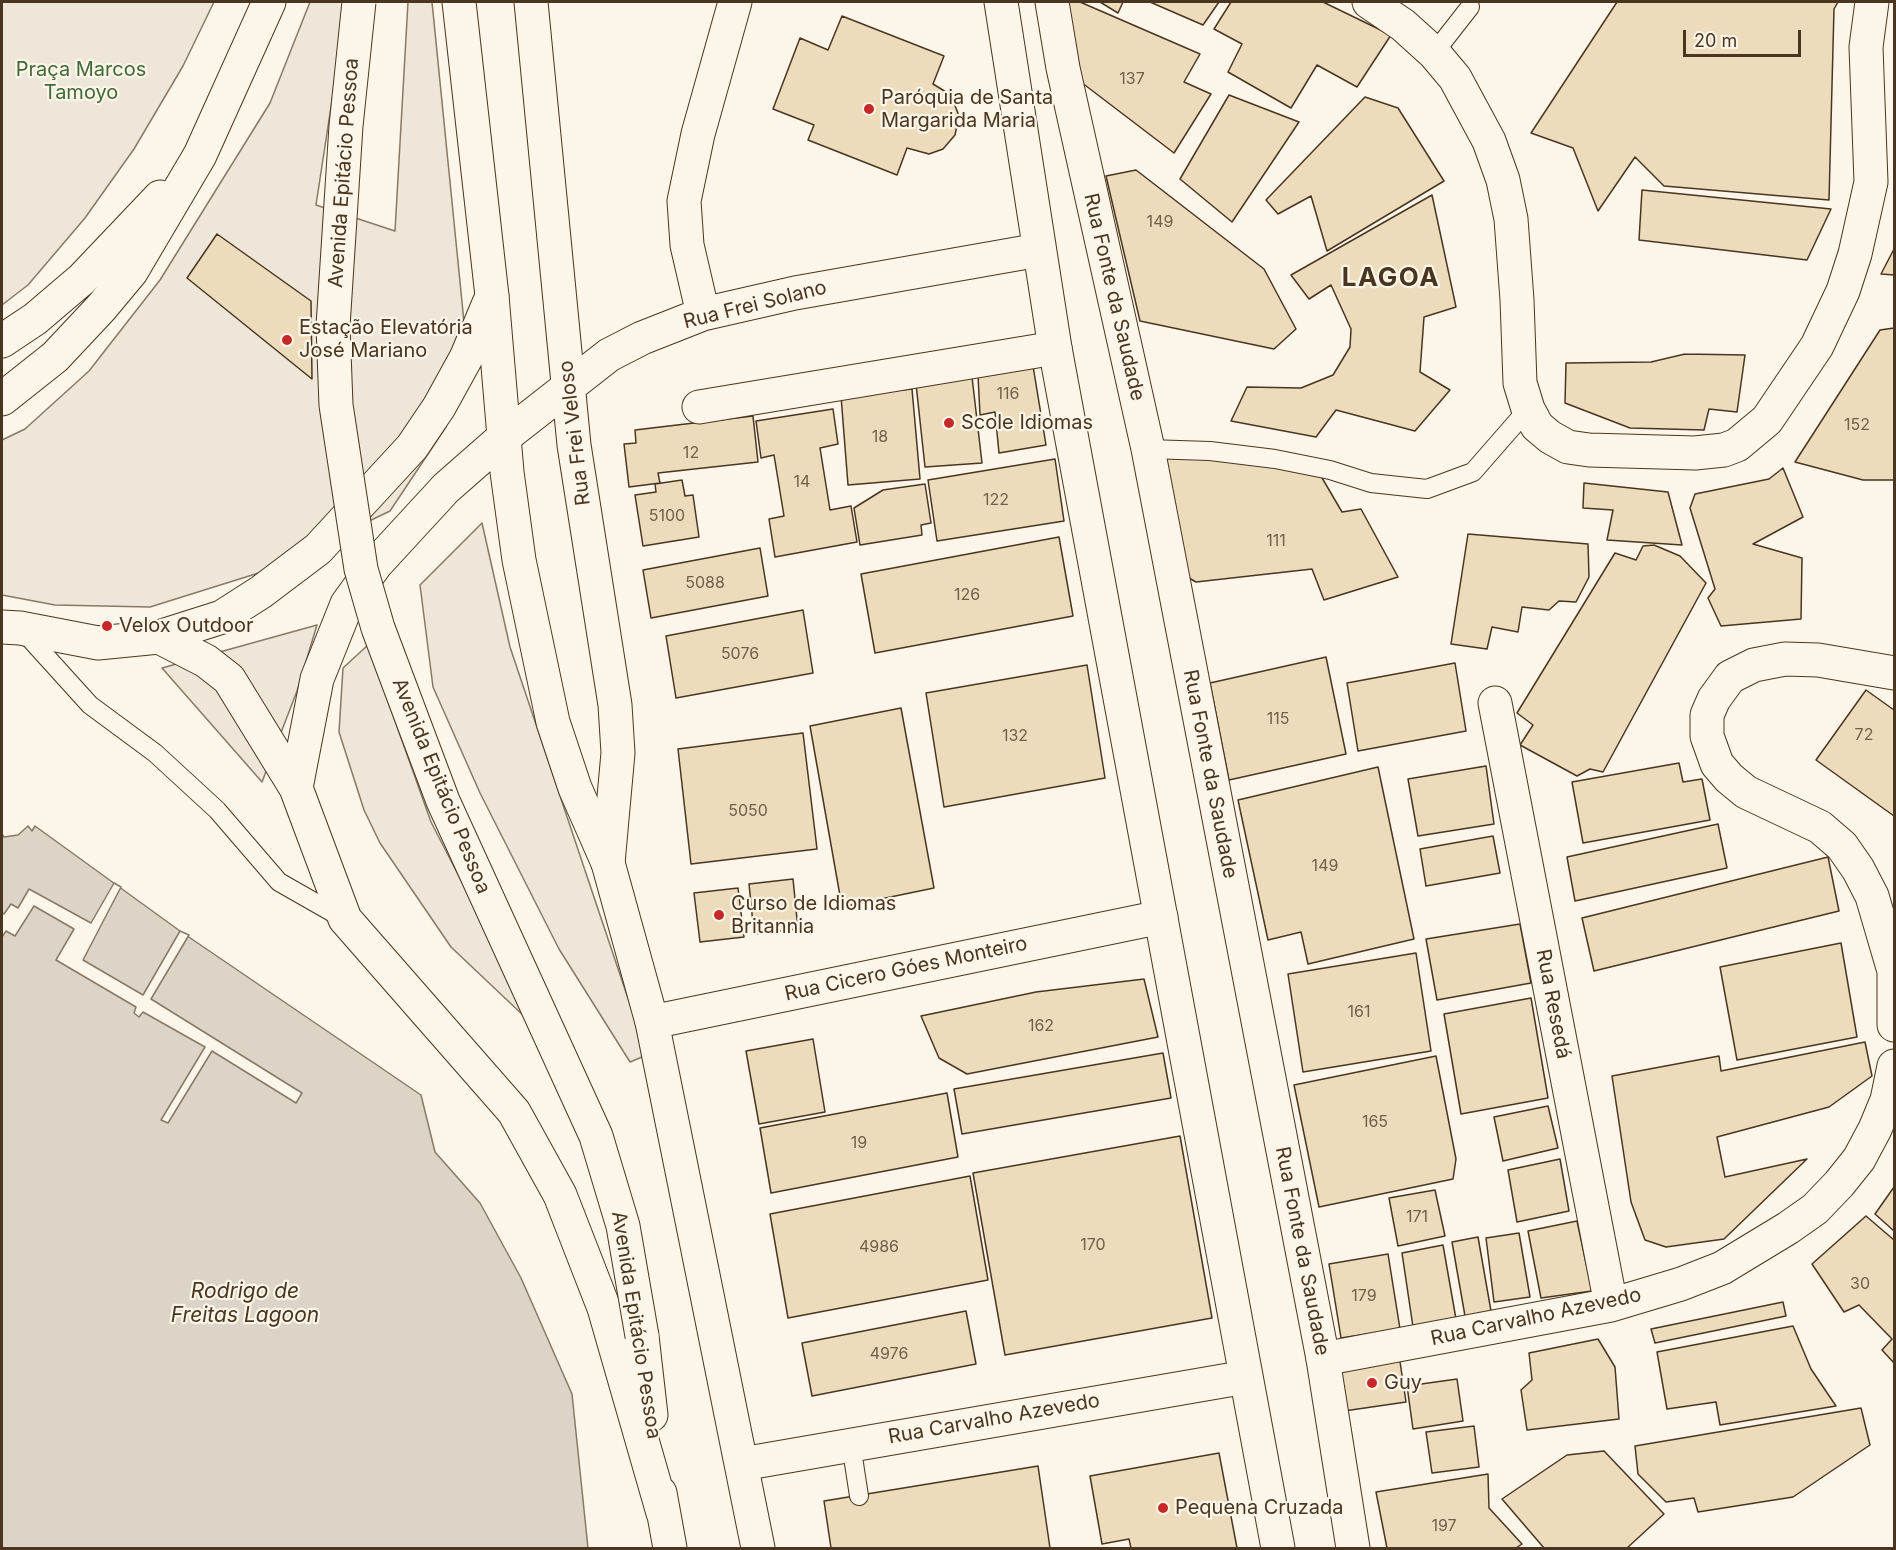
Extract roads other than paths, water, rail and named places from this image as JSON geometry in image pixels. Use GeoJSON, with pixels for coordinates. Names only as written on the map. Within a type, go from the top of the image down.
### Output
{"type":"FeatureCollection","features":[{"type":"Feature","properties":{"kind":"main road"},"geometry":{"type":"LineString","coordinates":[[2,399],[55,357],[102,308],[131,272],[200,154],[269,2]]}},
{"type":"Feature","properties":{"kind":"main road","name":"Avenida Epitácio Pessoa"},"geometry":{"type":"LineString","coordinates":[[359,2],[344,150],[333,326],[336,405],[361,569],[393,671],[443,801],[596,1136],[623,1226],[642,1336],[663,1513],[670,1548]]}},
{"type":"Feature","properties":{"kind":"main road"},"geometry":{"type":"LineString","coordinates":[[459,2],[492,296],[503,438],[519,560],[553,722],[575,788],[608,863],[652,1022],[758,1548]]}},
{"type":"Feature","properties":{"kind":"main road","name":"Rua Frei Veloso"},"geometry":{"type":"LineString","coordinates":[[531,2],[573,445],[615,705],[618,753],[608,863]]}},
{"type":"Feature","properties":{"kind":"main road"},"geometry":{"type":"LineString","coordinates":[[703,314],[687,245],[684,201],[698,134],[735,2]]}},
{"type":"Feature","properties":{"kind":"main road"},"geometry":{"type":"LineString","coordinates":[[1001,2],[1055,348],[1278,1548]]}},
{"type":"Feature","properties":{"kind":"main road","name":"Rua Fonte da Saudade"},"geometry":{"type":"LineString","coordinates":[[1052,2],[1062,68],[1148,449],[1323,1359],[1353,1548]]}},
{"type":"Feature","properties":{"kind":"main road"},"geometry":{"type":"LineString","coordinates":[[1369,2],[1403,25],[1434,53],[1455,78],[1489,141],[1503,180],[1514,255],[1520,383],[1528,409],[1537,426],[1550,437],[1568,447],[1589,450],[1695,453],[1724,450],[1750,437],[1767,420],[1817,346],[1843,291],[1855,254],[1871,182],[1866,47],[1868,14],[1872,2]]}},
{"type":"Feature","properties":{"kind":"main road"},"geometry":{"type":"LineString","coordinates":[[2,341],[35,318],[82,279],[200,154]]}},
{"type":"Feature","properties":{"kind":"main road","name":"Rua Frei Solano"},"geometry":{"type":"LineString","coordinates":[[296,788],[317,679],[347,604],[376,564],[446,488],[569,384],[618,349],[703,314],[795,293],[1039,250]]}},
{"type":"Feature","properties":{"kind":"main road"},"geometry":{"type":"LineString","coordinates":[[11,627],[98,643],[159,637],[222,617],[318,549],[412,447],[440,407],[466,358],[492,296]]}},
{"type":"Feature","properties":{"kind":"main road"},"geometry":{"type":"LineString","coordinates":[[699,407],[1055,348]]}},
{"type":"Feature","properties":{"kind":"main road"},"geometry":{"type":"LineString","coordinates":[[159,637],[206,661],[229,679],[296,788],[345,919],[514,1112],[560,1195],[604,1308],[663,1513]]}},
{"type":"Feature","properties":{"kind":"main road"},"geometry":{"type":"LineString","coordinates":[[1894,673],[1818,660],[1785,659],[1754,665],[1730,677],[1714,699],[1707,716],[1707,736],[1717,764],[1746,792],[1820,826],[1842,846],[1858,869],[1872,896],[1894,971],[1894,1026]]}},
{"type":"Feature","properties":{"kind":"main road","name":"Rua Resedá"},"geometry":{"type":"LineString","coordinates":[[1495,703],[1611,1305]]}},
{"type":"Feature","properties":{"kind":"main road","name":"Rua Cicero Góes Monteiro"},"geometry":{"type":"LineString","coordinates":[[652,1022],[1161,917]]}},
{"type":"Feature","properties":{"kind":"main road","name":"Rua Carvalho Azevedo"},"geometry":{"type":"LineString","coordinates":[[1323,1359],[1611,1305],[1681,1284],[1722,1268],[1751,1252],[1815,1209],[1859,1159],[1887,1100],[1894,1066]]}},
{"type":"Feature","properties":{"kind":"main road","name":"Rua Carvalho Azevedo"},"geometry":{"type":"LineString","coordinates":[[742,1464],[1246,1377]]}},
{"type":"Feature","properties":{"kind":"lane"},"geometry":{"type":"LineString","coordinates":[[1434,53],[1470,7]]}},
{"type":"Feature","properties":{"kind":"lane"},"geometry":{"type":"LineString","coordinates":[[1148,449],[1210,451],[1275,459],[1330,470],[1371,483],[1427,489],[1473,472],[1528,409]]}},
{"type":"Feature","properties":{"kind":"lane"},"geometry":{"type":"LineString","coordinates":[[11,627],[90,705],[154,753],[217,810],[279,882],[345,919]]}},
{"type":"Feature","properties":{"kind":"lane"},"geometry":{"type":"LineString","coordinates":[[851,1444],[859,1496]]}},
{"type":"Feature","properties":{"kind":"water","name":"Rodrigo de Freitas Lagoon"},"geometry":{"type":"Polygon","coordinates":[[[28,826],[32,831],[35,826],[180,931],[421,1095],[435,1152],[480,1203],[521,1278],[572,1394],[588,1548],[2,1548],[2,834],[4,837],[18,835],[28,826]]]}},
{"type":"Feature","properties":{"kind":"place","name":"Paróquia de Santa Margarida Maria"},"geometry":{"type":"Point","coordinates":[869,109]}},
{"type":"Feature","properties":{"kind":"place","name":"Estação Elevatória José Mariano"},"geometry":{"type":"Point","coordinates":[287,340]}},
{"type":"Feature","properties":{"kind":"place","name":"Scole Idiomas"},"geometry":{"type":"Point","coordinates":[949,423]}},
{"type":"Feature","properties":{"kind":"place","name":"Velox Outdoor"},"geometry":{"type":"Point","coordinates":[107,626]}},
{"type":"Feature","properties":{"kind":"place","name":"Curso de Idiomas Britannia"},"geometry":{"type":"Point","coordinates":[719,915]}},
{"type":"Feature","properties":{"kind":"place","name":"Guy"},"geometry":{"type":"Point","coordinates":[1372,1383]}},
{"type":"Feature","properties":{"kind":"place","name":"Pequena Cruzada"},"geometry":{"type":"Point","coordinates":[1163,1508]}},
{"type":"Feature","properties":{"kind":"district","name":"LAGOA"},"geometry":{"type":"Point","coordinates":[1391,278]}},
{"type":"Feature","properties":{"kind":"park label","name":"Praça Marcos Tamoyo"},"geometry":{"type":"Point","coordinates":[81,82]}}]}
